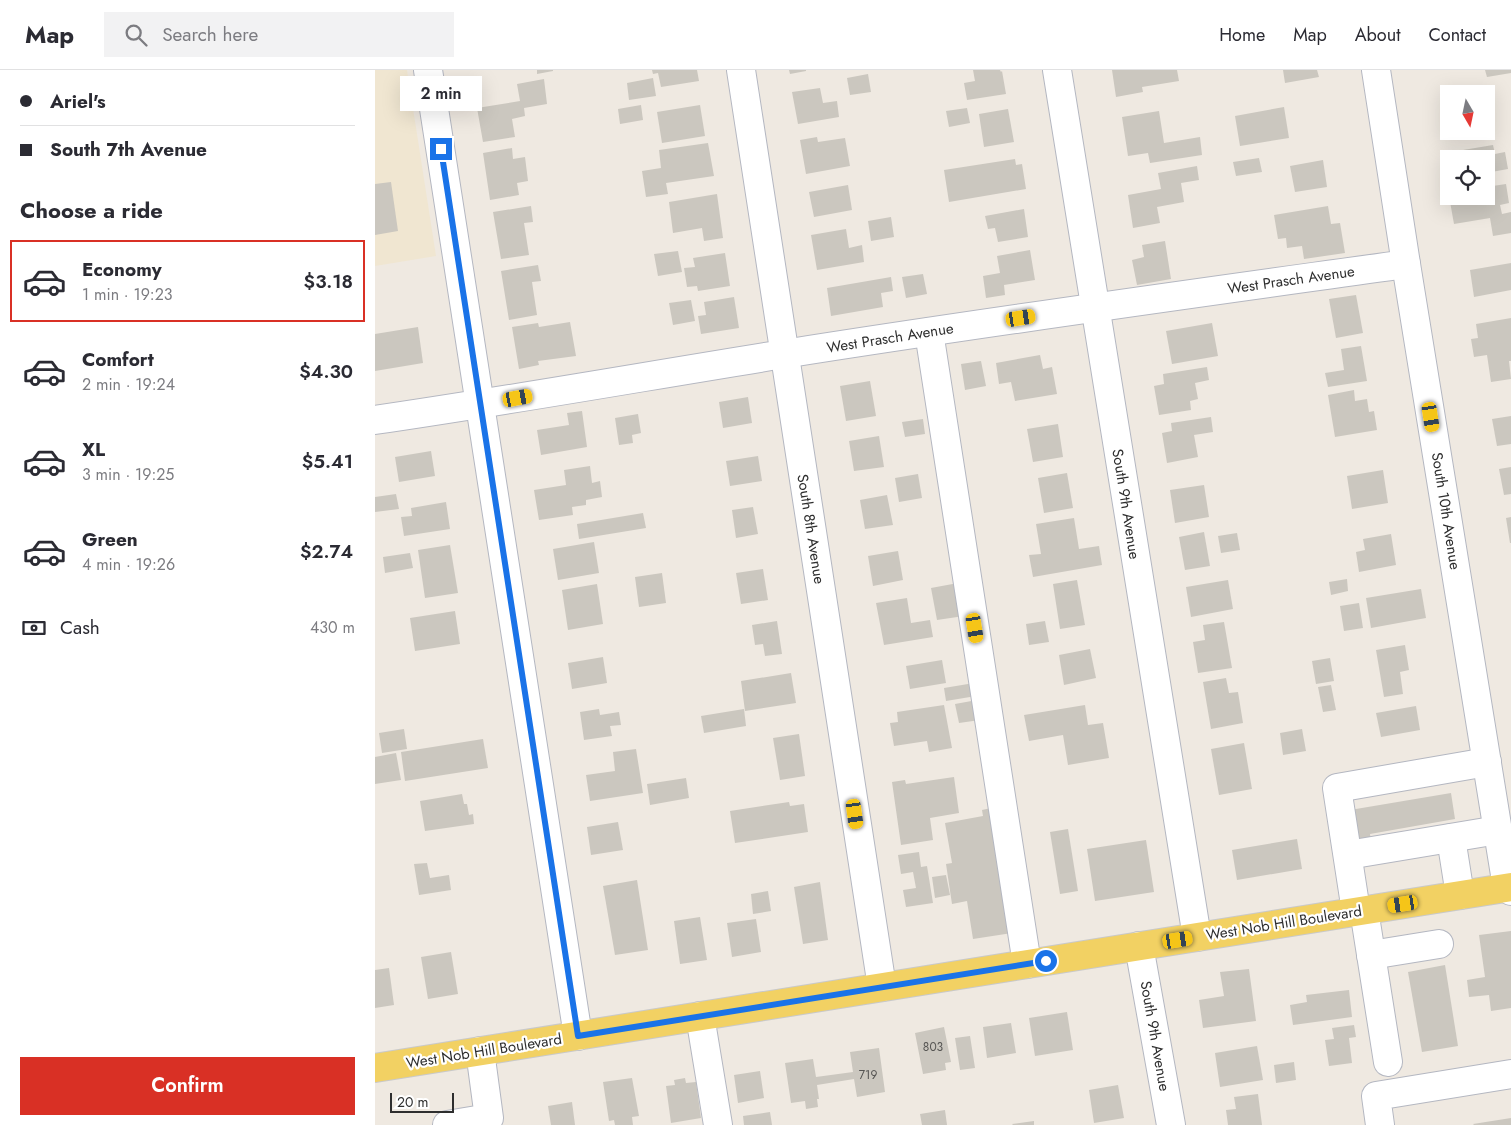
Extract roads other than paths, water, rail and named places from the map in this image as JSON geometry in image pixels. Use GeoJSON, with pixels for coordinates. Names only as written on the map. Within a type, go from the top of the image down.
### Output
{"type":"FeatureCollection","features":[{"type":"Feature","properties":{"kind":"main road","name":"West Nob Hill Boulevard"},"geometry":{"type":"LineString","coordinates":[[375,1068],[1510,888]]}},
{"type":"Feature","properties":{"kind":"street"},"geometry":{"type":"LineString","coordinates":[[429,70],[578,1036]]}},
{"type":"Feature","properties":{"kind":"street","name":"South 8th Avenue"},"geometry":{"type":"LineString","coordinates":[[741,70],[882,987]]}},
{"type":"Feature","properties":{"kind":"street","name":"South 9th Avenue"},"geometry":{"type":"LineString","coordinates":[[1057,70],[1197,937]]}},
{"type":"Feature","properties":{"kind":"street","name":"South 10th Avenue"},"geometry":{"type":"LineString","coordinates":[[1376,70],[1498,830],[1510,888]]}},
{"type":"Feature","properties":{"kind":"street","name":"West Prasch Avenue"},"geometry":{"type":"LineString","coordinates":[[375,420],[784,354],[1094,307],[1406,264]]}},
{"type":"Feature","properties":{"kind":"street"},"geometry":{"type":"LineString","coordinates":[[929,332],[1027,964]]}},
{"type":"Feature","properties":{"kind":"street"},"geometry":{"type":"LineString","coordinates":[[1388,1062],[1371,955],[1347,855],[1337,788],[1487,762]]}},
{"type":"Feature","properties":{"kind":"street"},"geometry":{"type":"LineString","coordinates":[[1347,855],[1498,830]]}},
{"type":"Feature","properties":{"kind":"street"},"geometry":{"type":"LineString","coordinates":[[1451,838],[1460,895]]}},
{"type":"Feature","properties":{"kind":"street"},"geometry":{"type":"LineString","coordinates":[[1371,955],[1439,944]]}},
{"type":"Feature","properties":{"kind":"street","name":"South 9th Avenue"},"geometry":{"type":"LineString","coordinates":[[1139,946],[1171,1125]]}},
{"type":"Feature","properties":{"kind":"street"},"geometry":{"type":"LineString","coordinates":[[700,1016],[718,1125]]}},
{"type":"Feature","properties":{"kind":"street"},"geometry":{"type":"LineString","coordinates":[[447,1125],[489,1118],[480,1051]]}},
{"type":"Feature","properties":{"kind":"street"},"geometry":{"type":"LineString","coordinates":[[1380,1125],[1375,1096],[1511,1074]]}}]}
